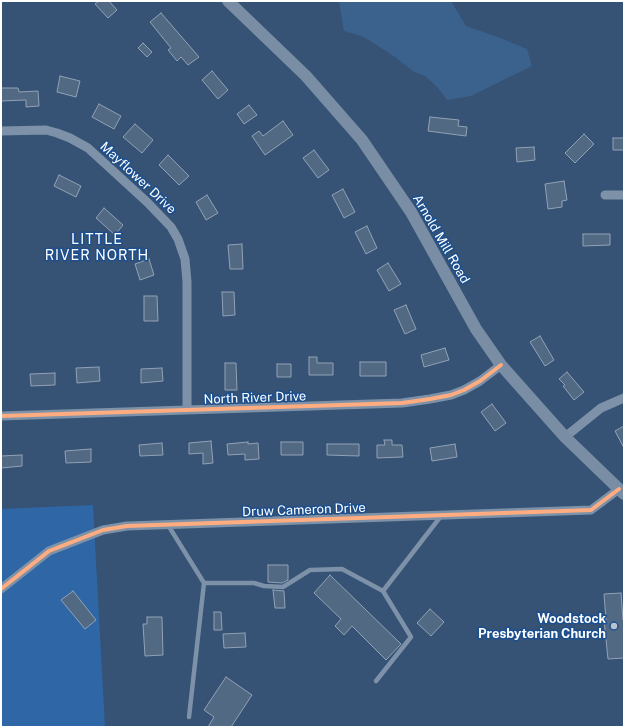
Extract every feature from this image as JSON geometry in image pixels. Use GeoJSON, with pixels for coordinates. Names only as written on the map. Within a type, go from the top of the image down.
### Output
{"type":"FeatureCollection","features":[{"type":"Feature","properties":{"kind":"main road","name":"Arnold Mill Road"},"geometry":{"type":"LineString","coordinates":[[228,1],[310,81],[362,140],[411,212],[476,329],[501,365],[565,437],[621,492]]}},
{"type":"Feature","properties":{"kind":"street","name":"Mayflower Drive"},"geometry":{"type":"LineString","coordinates":[[1,131],[46,130],[57,132],[88,148],[147,202],[171,227],[178,239],[185,259],[187,282],[187,410]]}},
{"type":"Feature","properties":{"kind":"street"},"geometry":{"type":"LineString","coordinates":[[605,195],[624,195]]}},
{"type":"Feature","properties":{"kind":"street","name":"North River Drive"},"geometry":{"type":"LineString","coordinates":[[1,416],[402,403],[451,395],[480,381],[501,365]]}},
{"type":"Feature","properties":{"kind":"street"},"geometry":{"type":"LineString","coordinates":[[565,437],[601,408],[624,398]]}},
{"type":"Feature","properties":{"kind":"street","name":"Druw Cameron Drive"},"geometry":{"type":"LineString","coordinates":[[1,589],[49,551],[103,530],[126,526],[590,510],[621,492]]}},
{"type":"Feature","properties":{"kind":"lane"},"geometry":{"type":"LineString","coordinates":[[383,591],[442,515]]}},
{"type":"Feature","properties":{"kind":"lane"},"geometry":{"type":"LineString","coordinates":[[168,524],[204,583],[189,717]]}},
{"type":"Feature","properties":{"kind":"lane"},"geometry":{"type":"LineString","coordinates":[[204,583],[254,583],[264,586],[283,587],[310,570],[342,569],[383,591],[411,637],[376,681]]}},
{"type":"Feature","properties":{"kind":"shaded area"},"geometry":{"type":"Polygon","coordinates":[[[339,1],[451,1],[466,26],[527,49],[532,66],[471,96],[447,100],[437,87],[425,76],[414,72],[395,57],[364,37],[344,31],[339,1]]]}},
{"type":"Feature","properties":{"kind":"shaded area"},"geometry":{"type":"Polygon","coordinates":[[[93,505],[105,727],[1,727],[1,509],[93,505]]]}},
{"type":"Feature","properties":{"kind":"building"},"geometry":{"type":"Polygon","coordinates":[[[99,1],[109,1],[117,10],[108,18],[95,4],[99,1]]]}},
{"type":"Feature","properties":{"kind":"building"},"geometry":{"type":"Polygon","coordinates":[[[161,13],[199,57],[188,65],[181,57],[177,61],[168,50],[171,48],[150,22],[161,13]]]}},
{"type":"Feature","properties":{"kind":"building"},"geometry":{"type":"Polygon","coordinates":[[[143,43],[152,52],[147,57],[138,48],[143,43]]]}},
{"type":"Feature","properties":{"kind":"building"},"geometry":{"type":"Polygon","coordinates":[[[212,71],[228,90],[218,99],[202,80],[212,71]]]}},
{"type":"Feature","properties":{"kind":"building"},"geometry":{"type":"Polygon","coordinates":[[[60,76],[80,81],[76,97],[57,92],[60,76]]]}},
{"type":"Feature","properties":{"kind":"building"},"geometry":{"type":"Polygon","coordinates":[[[1,88],[18,88],[19,92],[38,91],[39,106],[26,107],[26,100],[1,101],[1,88]]]}},
{"type":"Feature","properties":{"kind":"building"},"geometry":{"type":"Polygon","coordinates":[[[99,104],[121,116],[114,129],[92,117],[99,104]]]}},
{"type":"Feature","properties":{"kind":"building"},"geometry":{"type":"Polygon","coordinates":[[[249,105],[257,115],[244,124],[237,114],[249,105]]]}},
{"type":"Feature","properties":{"kind":"building"},"geometry":{"type":"Polygon","coordinates":[[[430,117],[459,120],[458,126],[467,127],[466,136],[428,131],[430,117]]]}},
{"type":"Feature","properties":{"kind":"building"},"geometry":{"type":"Polygon","coordinates":[[[283,121],[293,135],[265,155],[252,136],[259,131],[263,136],[283,121]]]}},
{"type":"Feature","properties":{"kind":"building"},"geometry":{"type":"Polygon","coordinates":[[[135,124],[153,140],[142,153],[123,137],[135,124]]]}},
{"type":"Feature","properties":{"kind":"building"},"geometry":{"type":"Polygon","coordinates":[[[584,134],[594,144],[575,163],[565,153],[584,134]]]}},
{"type":"Feature","properties":{"kind":"building"},"geometry":{"type":"Polygon","coordinates":[[[613,138],[624,138],[624,150],[613,150],[613,138]]]}},
{"type":"Feature","properties":{"kind":"building"},"geometry":{"type":"Polygon","coordinates":[[[534,147],[535,160],[517,162],[516,148],[534,147]]]}},
{"type":"Feature","properties":{"kind":"building"},"geometry":{"type":"Polygon","coordinates":[[[314,150],[329,170],[318,178],[303,158],[314,150]]]}},
{"type":"Feature","properties":{"kind":"building"},"geometry":{"type":"Polygon","coordinates":[[[168,155],[189,176],[179,185],[159,165],[168,155]]]}},
{"type":"Feature","properties":{"kind":"building"},"geometry":{"type":"Polygon","coordinates":[[[59,175],[81,186],[76,197],[54,186],[59,175]]]}},
{"type":"Feature","properties":{"kind":"building"},"geometry":{"type":"Polygon","coordinates":[[[564,181],[567,200],[562,201],[562,207],[548,209],[545,184],[564,181]]]}},
{"type":"Feature","properties":{"kind":"building"},"geometry":{"type":"Polygon","coordinates":[[[343,189],[355,212],[344,218],[332,195],[343,189]]]}},
{"type":"Feature","properties":{"kind":"building"},"geometry":{"type":"Polygon","coordinates":[[[207,195],[218,213],[206,220],[196,202],[207,195]]]}},
{"type":"Feature","properties":{"kind":"building"},"geometry":{"type":"Polygon","coordinates":[[[104,208],[123,225],[115,235],[96,218],[104,208]]]}},
{"type":"Feature","properties":{"kind":"building"},"geometry":{"type":"Polygon","coordinates":[[[367,226],[377,248],[366,254],[355,232],[367,226]]]}},
{"type":"Feature","properties":{"kind":"building"},"geometry":{"type":"Polygon","coordinates":[[[583,234],[610,234],[610,245],[583,246],[583,234]]]}},
{"type":"Feature","properties":{"kind":"building"},"geometry":{"type":"Polygon","coordinates":[[[242,244],[243,269],[230,269],[228,245],[242,244]]]}},
{"type":"Feature","properties":{"kind":"building"},"geometry":{"type":"Polygon","coordinates":[[[149,259],[154,275],[140,280],[135,264],[149,259]]]}},
{"type":"Feature","properties":{"kind":"building"},"geometry":{"type":"Polygon","coordinates":[[[388,263],[401,284],[389,291],[377,270],[388,263]]]}},
{"type":"Feature","properties":{"kind":"building"},"geometry":{"type":"Polygon","coordinates":[[[222,292],[234,292],[235,315],[223,316],[222,292]]]}},
{"type":"Feature","properties":{"kind":"building"},"geometry":{"type":"Polygon","coordinates":[[[144,296],[157,296],[158,321],[144,321],[144,296]]]}},
{"type":"Feature","properties":{"kind":"building"},"geometry":{"type":"Polygon","coordinates":[[[406,305],[416,329],[405,334],[394,310],[406,305]]]}},
{"type":"Feature","properties":{"kind":"building"},"geometry":{"type":"Polygon","coordinates":[[[540,336],[554,360],[545,366],[530,342],[540,336]]]}},
{"type":"Feature","properties":{"kind":"building"},"geometry":{"type":"Polygon","coordinates":[[[445,348],[449,360],[424,367],[421,355],[445,348]]]}},
{"type":"Feature","properties":{"kind":"building"},"geometry":{"type":"Polygon","coordinates":[[[309,357],[317,357],[317,363],[333,363],[333,375],[309,375],[309,357]]]}},
{"type":"Feature","properties":{"kind":"building"},"geometry":{"type":"Polygon","coordinates":[[[360,362],[386,362],[386,376],[360,376],[360,362]]]}},
{"type":"Feature","properties":{"kind":"building"},"geometry":{"type":"Polygon","coordinates":[[[225,363],[236,363],[237,390],[225,390],[225,363]]]}},
{"type":"Feature","properties":{"kind":"building"},"geometry":{"type":"Polygon","coordinates":[[[277,364],[291,364],[291,377],[277,377],[277,364]]]}},
{"type":"Feature","properties":{"kind":"building"},"geometry":{"type":"Polygon","coordinates":[[[99,367],[100,381],[77,383],[76,368],[99,367]]]}},
{"type":"Feature","properties":{"kind":"building"},"geometry":{"type":"Polygon","coordinates":[[[162,368],[163,381],[141,383],[141,369],[162,368]]]}},
{"type":"Feature","properties":{"kind":"building"},"geometry":{"type":"Polygon","coordinates":[[[567,372],[584,392],[574,400],[563,386],[565,385],[559,379],[567,372]]]}},
{"type":"Feature","properties":{"kind":"building"},"geometry":{"type":"Polygon","coordinates":[[[55,373],[55,385],[31,386],[30,374],[55,373]]]}},
{"type":"Feature","properties":{"kind":"building"},"geometry":{"type":"Polygon","coordinates":[[[492,404],[506,423],[495,431],[481,412],[492,404]]]}},
{"type":"Feature","properties":{"kind":"building"},"geometry":{"type":"Polygon","coordinates":[[[624,426],[624,448],[615,431],[624,426]]]}},
{"type":"Feature","properties":{"kind":"building"},"geometry":{"type":"Polygon","coordinates":[[[384,440],[392,440],[392,445],[402,445],[403,457],[377,458],[377,445],[385,445],[384,440]]]}},
{"type":"Feature","properties":{"kind":"building"},"geometry":{"type":"Polygon","coordinates":[[[211,441],[213,463],[203,464],[203,453],[189,454],[189,443],[211,441]]]}},
{"type":"Feature","properties":{"kind":"building"},"geometry":{"type":"Polygon","coordinates":[[[248,442],[248,444],[258,443],[259,459],[245,460],[245,454],[228,455],[227,444],[248,442]]]}},
{"type":"Feature","properties":{"kind":"building"},"geometry":{"type":"Polygon","coordinates":[[[281,442],[303,442],[303,455],[281,455],[281,442]]]}},
{"type":"Feature","properties":{"kind":"building"},"geometry":{"type":"Polygon","coordinates":[[[162,443],[163,455],[140,456],[139,445],[162,443]]]}},
{"type":"Feature","properties":{"kind":"building"},"geometry":{"type":"Polygon","coordinates":[[[327,444],[359,444],[359,456],[327,455],[327,444]]]}},
{"type":"Feature","properties":{"kind":"building"},"geometry":{"type":"Polygon","coordinates":[[[455,444],[457,457],[432,461],[430,448],[455,444]]]}},
{"type":"Feature","properties":{"kind":"building"},"geometry":{"type":"Polygon","coordinates":[[[91,449],[91,462],[66,463],[65,451],[91,449]]]}},
{"type":"Feature","properties":{"kind":"building"},"geometry":{"type":"Polygon","coordinates":[[[22,455],[22,466],[1,468],[1,456],[22,455]]]}},
{"type":"Feature","properties":{"kind":"building"},"geometry":{"type":"Polygon","coordinates":[[[268,565],[288,565],[288,580],[282,583],[268,582],[268,565]]]}},
{"type":"Feature","properties":{"kind":"building"},"geometry":{"type":"Polygon","coordinates":[[[330,575],[401,644],[386,660],[352,626],[344,635],[335,626],[341,619],[314,593],[330,575]]]}},
{"type":"Feature","properties":{"kind":"building"},"geometry":{"type":"Polygon","coordinates":[[[273,590],[284,591],[285,608],[275,608],[273,590]]]}},
{"type":"Feature","properties":{"kind":"building"},"geometry":{"type":"Polygon","coordinates":[[[73,591],[96,620],[85,629],[61,600],[73,591]]]}},
{"type":"Feature","properties":{"kind":"building","name":"Woodstock Presbyterian Church"},"geometry":{"type":"Polygon","coordinates":[[[621,593],[624,620],[624,658],[608,659],[604,620],[606,620],[604,594],[621,593]]]}},
{"type":"Feature","properties":{"kind":"building"},"geometry":{"type":"Polygon","coordinates":[[[430,609],[444,622],[431,636],[417,623],[430,609]]]}},
{"type":"Feature","properties":{"kind":"building"},"geometry":{"type":"Polygon","coordinates":[[[214,612],[221,612],[222,630],[214,630],[214,612]]]}},
{"type":"Feature","properties":{"kind":"building"},"geometry":{"type":"Polygon","coordinates":[[[147,617],[162,617],[163,655],[145,656],[143,624],[147,624],[147,617]]]}},
{"type":"Feature","properties":{"kind":"building"},"geometry":{"type":"Polygon","coordinates":[[[245,633],[246,647],[224,648],[223,634],[245,633]]]}},
{"type":"Feature","properties":{"kind":"building"},"geometry":{"type":"Polygon","coordinates":[[[226,677],[252,695],[231,727],[208,727],[214,717],[204,710],[226,677]]]}},
{"type":"Feature","properties":{"kind":"cycle path"},"geometry":{"type":"LineString","coordinates":[[1,416],[402,403],[451,395],[480,381],[501,365]]}},
{"type":"Feature","properties":{"kind":"cycle path"},"geometry":{"type":"LineString","coordinates":[[1,589],[49,551],[103,530],[127,526],[591,510],[619,489]]}},
{"type":"Feature","properties":{"kind":"place","name":"Woodstock Presbyterian Church"},"geometry":{"type":"Point","coordinates":[614,626]}},
{"type":"Feature","properties":{"kind":"district","name":"LITTLE RIVER NORTH"},"geometry":{"type":"Point","coordinates":[97,248]}}]}
